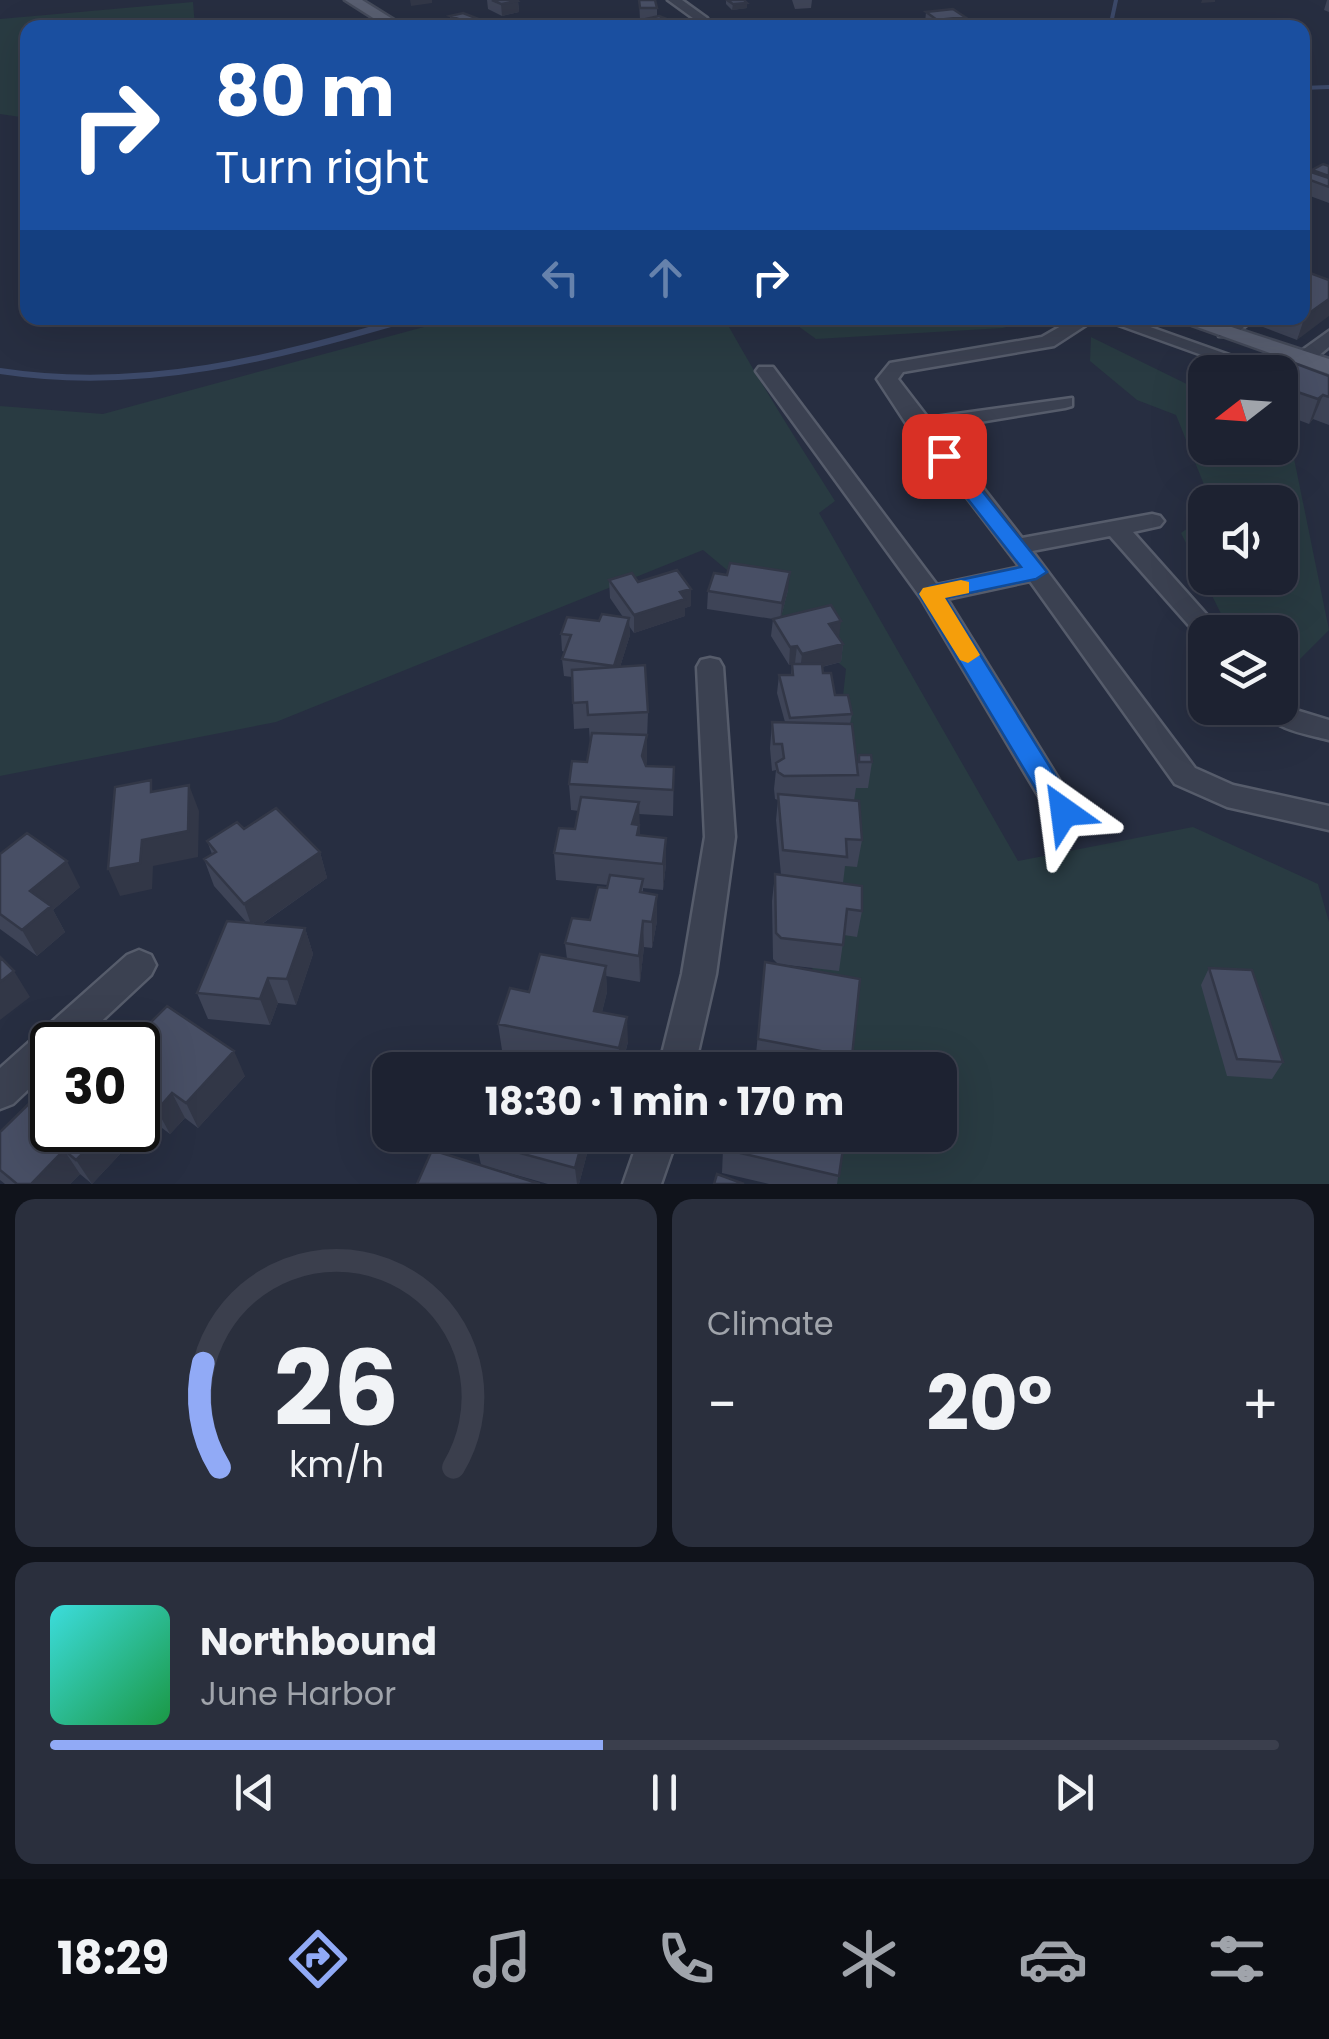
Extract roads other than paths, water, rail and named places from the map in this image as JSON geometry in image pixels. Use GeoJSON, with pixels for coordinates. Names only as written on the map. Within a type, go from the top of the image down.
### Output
{"type":"FeatureCollection","features":[{"type":"Feature","properties":{"kind":"main road"},"geometry":{"type":"LineString","coordinates":[[352,0],[386,20]]}},
{"type":"Feature","properties":{"kind":"main road"},"geometry":{"type":"LineString","coordinates":[[1236,325],[1329,367]]}},
{"type":"Feature","properties":{"kind":"street"},"geometry":{"type":"LineString","coordinates":[[674,0],[701,18]]}},
{"type":"Feature","properties":{"kind":"street"},"geometry":{"type":"LineString","coordinates":[[1076,325],[1047,342],[897,367],[886,379],[1017,546],[1185,776],[1227,796],[1329,818]]}},
{"type":"Feature","properties":{"kind":"street"},"geometry":{"type":"LineString","coordinates":[[1129,325],[1217,355]]}},
{"type":"Feature","properties":{"kind":"street"},"geometry":{"type":"LineString","coordinates":[[1304,358],[1329,337]]}},
{"type":"Feature","properties":{"kind":"street"},"geometry":{"type":"LineString","coordinates":[[766,371],[931,594],[1064,812]]}},
{"type":"Feature","properties":{"kind":"street"},"geometry":{"type":"LineString","coordinates":[[920,426],[1065,402]]}},
{"type":"Feature","properties":{"kind":"street"},"geometry":{"type":"LineString","coordinates":[[1017,546],[1152,521]]}},
{"type":"Feature","properties":{"kind":"street"},"geometry":{"type":"LineString","coordinates":[[1116,528],[1194,615]]}},
{"type":"Feature","properties":{"kind":"street"},"geometry":{"type":"LineString","coordinates":[[931,594],[1036,572]]}},
{"type":"Feature","properties":{"kind":"street"},"geometry":{"type":"LineString","coordinates":[[680,1052],[699,974],[720,836],[710,667]]}},
{"type":"Feature","properties":{"kind":"street"},"geometry":{"type":"LineString","coordinates":[[1298,720],[1329,730]]}},
{"type":"Feature","properties":{"kind":"street"},"geometry":{"type":"LineString","coordinates":[[0,1092],[138,966]]}},
{"type":"Feature","properties":{"kind":"street"},"geometry":{"type":"LineString","coordinates":[[642,1184],[654,1152]]}},
{"type":"Feature","properties":{"kind":"waterway"},"geometry":{"type":"LineString","coordinates":[[1112,20],[1116,0]]}},
{"type":"Feature","properties":{"kind":"waterway"},"geometry":{"type":"LineString","coordinates":[[1310,88],[1329,87]]}},
{"type":"Feature","properties":{"kind":"waterway"},"geometry":{"type":"LineString","coordinates":[[0,371],[105,378],[208,368],[386,325]]}}]}
